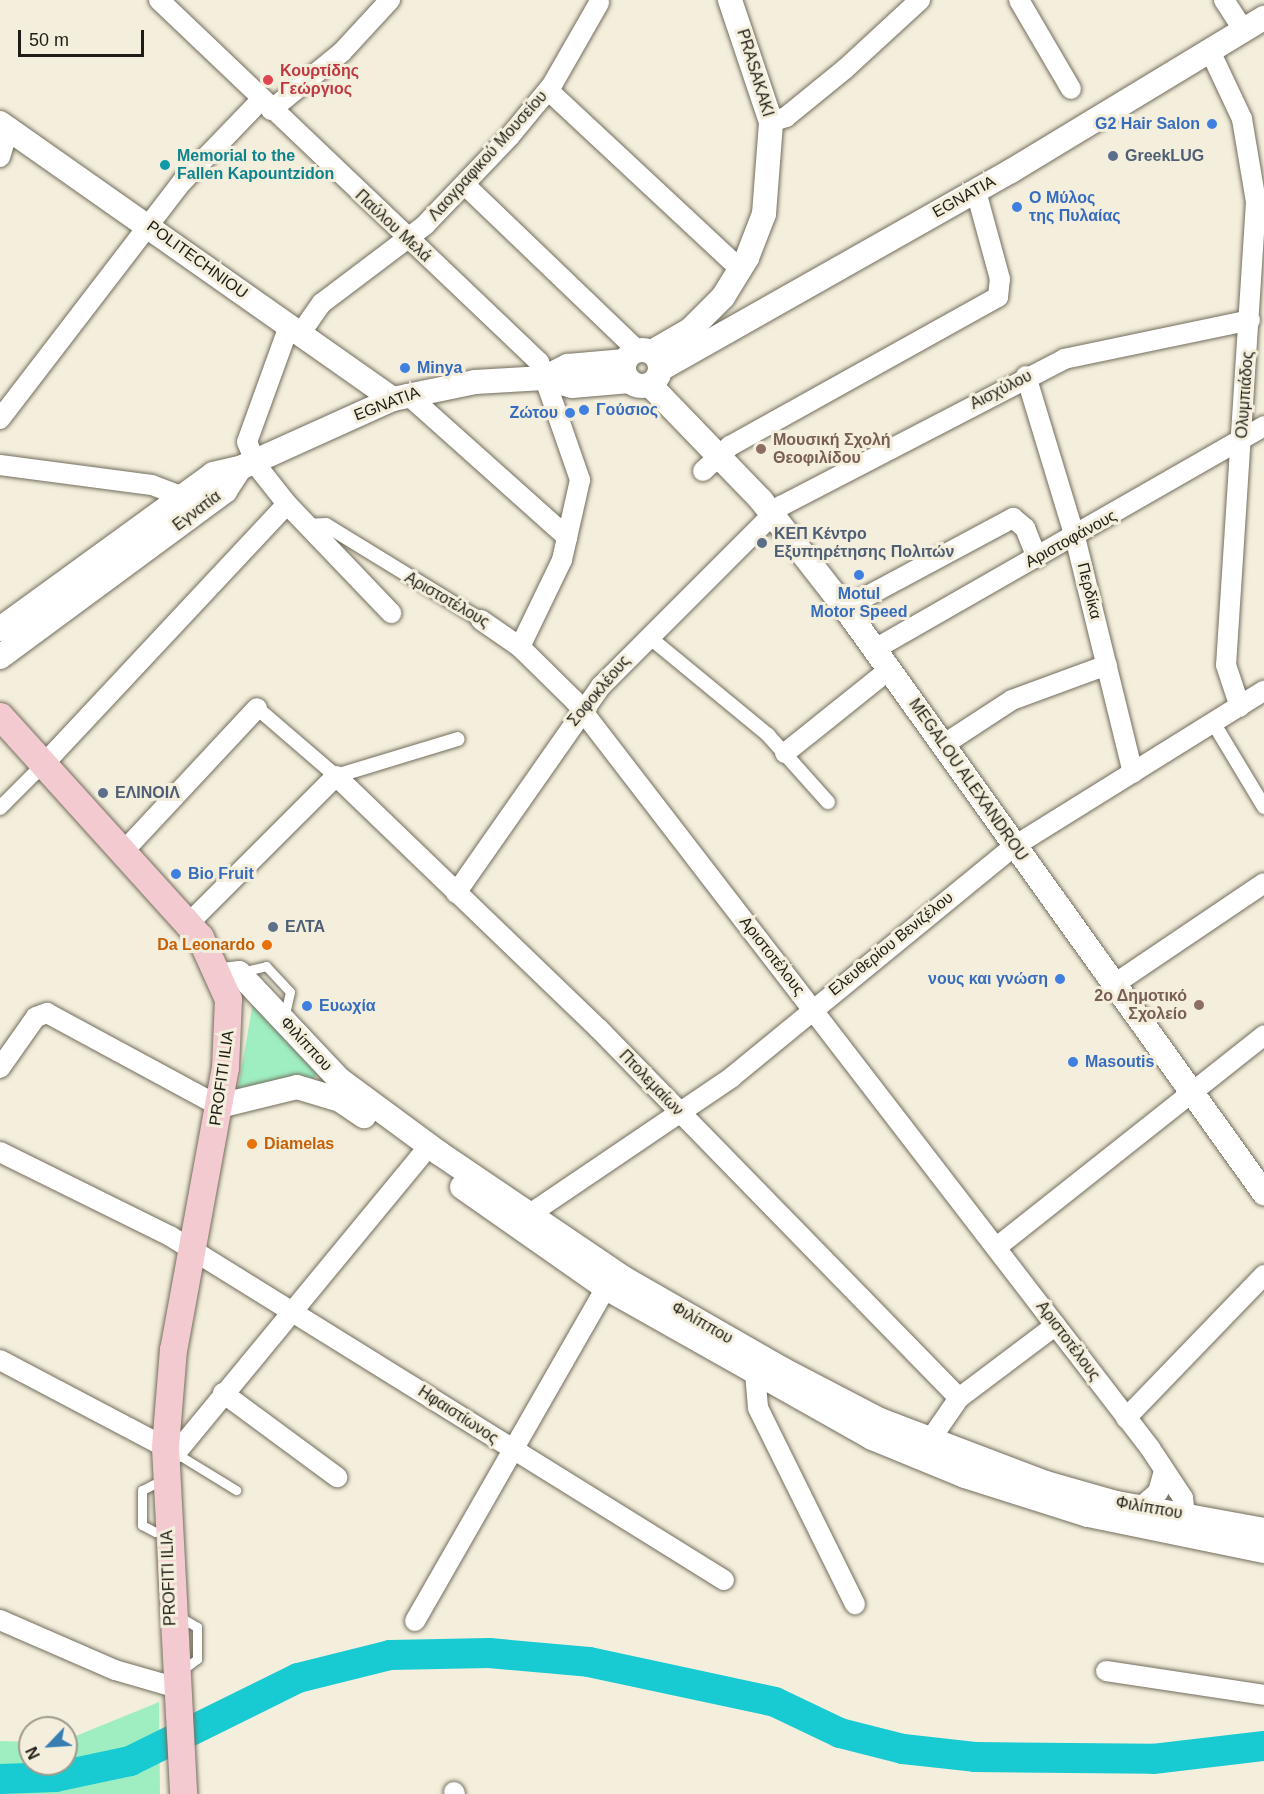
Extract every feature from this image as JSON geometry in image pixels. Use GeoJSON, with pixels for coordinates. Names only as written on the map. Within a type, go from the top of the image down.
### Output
{"type":"FeatureCollection","features":[{"type":"Feature","properties":{"kind":"main road","name":"PROFITI ILIA"},"geometry":{"type":"LineString","coordinates":[[0,716],[41,767],[188,924],[230,974],[229,1020],[219,1106],[173,1348],[170,1450],[170,1612],[183,1794]]}},
{"type":"Feature","properties":{"kind":"street","name":"Παύλου Μελά"},"geometry":{"type":"LineString","coordinates":[[159,0],[408,240],[535,355],[580,480],[555,578],[520,647]]}},
{"type":"Feature","properties":{"kind":"street"},"geometry":{"type":"LineString","coordinates":[[0,419],[200,160],[266,105],[342,52],[390,0]]}},
{"type":"Feature","properties":{"kind":"street","name":"PRASAKAKI"},"geometry":{"type":"LineString","coordinates":[[642,366],[695,326],[741,270],[764,214],[771,122],[730,0]]}},
{"type":"Feature","properties":{"kind":"street"},"geometry":{"type":"LineString","coordinates":[[771,122],[786,117],[845,69],[920,0]]}},
{"type":"Feature","properties":{"kind":"street"},"geometry":{"type":"LineString","coordinates":[[1224,0],[1244,32]]}},
{"type":"Feature","properties":{"kind":"street","name":"Λαογραφικού Μουσείου"},"geometry":{"type":"LineString","coordinates":[[247,465],[250,424],[294,330],[322,303],[408,240],[465,185],[548,90],[599,3]]}},
{"type":"Feature","properties":{"kind":"street"},"geometry":{"type":"LineString","coordinates":[[1026,3],[1071,89]]}},
{"type":"Feature","properties":{"kind":"street","name":"EGNATIA"},"geometry":{"type":"LineString","coordinates":[[247,465],[400,397],[459,384],[544,378],[572,386],[642,366],[976,190],[1211,53],[1264,18]]}},
{"type":"Feature","properties":{"kind":"street","name":"Ολυμπιάδος"},"geometry":{"type":"LineString","coordinates":[[1211,53],[1242,119],[1253,162],[1256,222],[1226,665],[1240,707]]}},
{"type":"Feature","properties":{"kind":"street"},"geometry":{"type":"LineString","coordinates":[[548,90],[741,270]]}},
{"type":"Feature","properties":{"kind":"street"},"geometry":{"type":"LineString","coordinates":[[0,157],[5,125]]}},
{"type":"Feature","properties":{"kind":"street","name":"POLITECHNIOU"},"geometry":{"type":"LineString","coordinates":[[5,125],[150,225],[294,330],[400,397]]}},
{"type":"Feature","properties":{"kind":"street"},"geometry":{"type":"LineString","coordinates":[[465,185],[642,366]]}},
{"type":"Feature","properties":{"kind":"street"},"geometry":{"type":"LineString","coordinates":[[711,463],[1002,292],[976,190]]}},
{"type":"Feature","properties":{"kind":"street","name":"Αισχύλου"},"geometry":{"type":"LineString","coordinates":[[771,513],[1026,376],[1089,352],[1250,320]]}},
{"type":"Feature","properties":{"kind":"street","name":"MEGALOU ALEXANDROU"},"geometry":{"type":"LineString","coordinates":[[642,366],[711,463],[771,513],[845,608],[1013,847],[1264,1193]]}},
{"type":"Feature","properties":{"kind":"street","name":"Περδίκα"},"geometry":{"type":"LineString","coordinates":[[1026,376],[1075,537],[1133,773]]}},
{"type":"Feature","properties":{"kind":"street"},"geometry":{"type":"LineString","coordinates":[[400,397],[567,537]]}},
{"type":"Feature","properties":{"kind":"street","name":"Αριστοφάνους"},"geometry":{"type":"LineString","coordinates":[[875,649],[1075,537],[1264,426]]}},
{"type":"Feature","properties":{"kind":"street"},"geometry":{"type":"LineString","coordinates":[[0,465],[152,485],[183,497]]}},
{"type":"Feature","properties":{"kind":"street"},"geometry":{"type":"LineString","coordinates":[[247,465],[391,613]]}},
{"type":"Feature","properties":{"kind":"street","name":"Εγνατία"},"geometry":{"type":"LineString","coordinates":[[0,629],[213,474],[247,465]]}},
{"type":"Feature","properties":{"kind":"street","name":"Εγνατία"},"geometry":{"type":"LineString","coordinates":[[0,657],[225,491],[247,465]]}},
{"type":"Feature","properties":{"kind":"street"},"geometry":{"type":"LineString","coordinates":[[0,808],[287,504]]}},
{"type":"Feature","properties":{"kind":"street","name":"Σοφοκλέους"},"geometry":{"type":"LineString","coordinates":[[456,893],[581,710],[648,636],[771,513]]}},
{"type":"Feature","properties":{"kind":"street"},"geometry":{"type":"LineString","coordinates":[[845,608],[1012,518],[1025,528],[1036,558]]}},
{"type":"Feature","properties":{"kind":"street","name":"Αριστοτέλους"},"geometry":{"type":"LineString","coordinates":[[306,526],[326,525],[481,620],[520,647],[581,710],[997,1247],[1126,1418],[1183,1498],[1185,1515]]}},
{"type":"Feature","properties":{"kind":"street"},"geometry":{"type":"LineString","coordinates":[[648,636],[784,753],[828,802]]}},
{"type":"Feature","properties":{"kind":"street"},"geometry":{"type":"LineString","coordinates":[[943,745],[1012,700],[1107,665]]}},
{"type":"Feature","properties":{"kind":"street"},"geometry":{"type":"LineString","coordinates":[[784,753],[890,669]]}},
{"type":"Feature","properties":{"kind":"street","name":"Ελευθερίου Βενιζέλου"},"geometry":{"type":"LineString","coordinates":[[530,1214],[732,1077],[1013,847],[1264,691]]}},
{"type":"Feature","properties":{"kind":"street"},"geometry":{"type":"LineString","coordinates":[[122,853],[257,708]]}},
{"type":"Feature","properties":{"kind":"street","name":"Πτολεμαίων"},"geometry":{"type":"LineString","coordinates":[[257,708],[336,776],[679,1111],[959,1398]]}},
{"type":"Feature","properties":{"kind":"street"},"geometry":{"type":"LineString","coordinates":[[1214,724],[1264,807]]}},
{"type":"Feature","properties":{"kind":"street"},"geometry":{"type":"LineString","coordinates":[[188,924],[336,776],[458,739]]}},
{"type":"Feature","properties":{"kind":"street"},"geometry":{"type":"LineString","coordinates":[[1113,985],[1264,883]]}},
{"type":"Feature","properties":{"kind":"street","name":"Φιλίππου"},"geometry":{"type":"LineString","coordinates":[[230,974],[284,1021],[340,1080],[625,1279],[782,1370],[930,1440],[1080,1494],[1141,1508],[1264,1530]]}},
{"type":"Feature","properties":{"kind":"street"},"geometry":{"type":"LineString","coordinates":[[0,1068],[40,1014],[52,1016],[219,1106]]}},
{"type":"Feature","properties":{"kind":"street"},"geometry":{"type":"LineString","coordinates":[[997,1247],[1264,1035]]}},
{"type":"Feature","properties":{"kind":"street","name":"Φιλίππου"},"geometry":{"type":"LineString","coordinates":[[219,1106],[274,1089],[309,1090],[340,1100],[606,1288],[872,1438],[966,1476],[1088,1515],[1264,1551]]}},
{"type":"Feature","properties":{"kind":"street","name":"Ηφαιστίωνος"},"geometry":{"type":"LineString","coordinates":[[0,1152],[192,1250],[724,1580]]}},
{"type":"Feature","properties":{"kind":"street"},"geometry":{"type":"LineString","coordinates":[[0,1360],[170,1450],[223,1392],[421,1156]]}},
{"type":"Feature","properties":{"kind":"street"},"geometry":{"type":"LineString","coordinates":[[1126,1418],[1264,1275]]}},
{"type":"Feature","properties":{"kind":"street"},"geometry":{"type":"LineString","coordinates":[[415,1621],[606,1288]]}},
{"type":"Feature","properties":{"kind":"street"},"geometry":{"type":"LineString","coordinates":[[930,1440],[959,1398],[1056,1325]]}},
{"type":"Feature","properties":{"kind":"street"},"geometry":{"type":"LineString","coordinates":[[755,1373],[758,1408],[855,1604]]}},
{"type":"Feature","properties":{"kind":"street"},"geometry":{"type":"LineString","coordinates":[[223,1392],[337,1477]]}},
{"type":"Feature","properties":{"kind":"street"},"geometry":{"type":"LineString","coordinates":[[1141,1508],[1158,1492],[1164,1471]]}},
{"type":"Feature","properties":{"kind":"street"},"geometry":{"type":"LineString","coordinates":[[0,1620],[115,1670],[175,1689]]}},
{"type":"Feature","properties":{"kind":"street"},"geometry":{"type":"LineString","coordinates":[[1106,1671],[1264,1695]]}},
{"type":"Feature","properties":{"kind":"lane"},"geometry":{"type":"LineString","coordinates":[[170,1450],[236,1490]]}},
{"type":"Feature","properties":{"kind":"lane"},"geometry":{"type":"LineString","coordinates":[[154,1484],[142,1490],[142,1524],[154,1532]]}},
{"type":"Feature","properties":{"kind":"green space"},"geometry":{"type":"Polygon","coordinates":[[[253,1002],[320,1071],[310,1083],[237,1095],[253,1002]]]}},
{"type":"Feature","properties":{"kind":"green space"},"geometry":{"type":"Polygon","coordinates":[[[159,1702],[160,1794],[0,1794],[0,1741],[18,1742],[18,1776],[78,1776],[78,1735],[159,1702]]]}},
{"type":"Feature","properties":{"kind":"waterway"},"geometry":{"type":"LineString","coordinates":[[0,1779],[55,1777],[130,1761],[298,1678],[390,1655],[489,1653],[589,1662],[775,1702],[840,1733],[903,1749],[975,1757],[1153,1759],[1264,1746]]}},
{"type":"Feature","properties":{"kind":"place","name":"Κουρτίδης Γεώργιος"},"geometry":{"type":"Point","coordinates":[268,80]}},
{"type":"Feature","properties":{"kind":"place","name":"G2 Hair Salon"},"geometry":{"type":"Point","coordinates":[1212,124]}},
{"type":"Feature","properties":{"kind":"place","name":"GreekLUG"},"geometry":{"type":"Point","coordinates":[1113,156]}},
{"type":"Feature","properties":{"kind":"place","name":"Memorial to the Fallen Kapountzidon"},"geometry":{"type":"Point","coordinates":[165,165]}},
{"type":"Feature","properties":{"kind":"place","name":"Ο Μύλος της Πυλαίας"},"geometry":{"type":"Point","coordinates":[1017,207]}},
{"type":"Feature","properties":{"kind":"place","name":"Minya"},"geometry":{"type":"Point","coordinates":[405,368]}},
{"type":"Feature","properties":{"kind":"place","name":"Γούσιος"},"geometry":{"type":"Point","coordinates":[584,410]}},
{"type":"Feature","properties":{"kind":"place","name":"Ζώτου"},"geometry":{"type":"Point","coordinates":[570,413]}},
{"type":"Feature","properties":{"kind":"place","name":"Μουσική Σχολή Θεοφιλίδου"},"geometry":{"type":"Point","coordinates":[761,449]}},
{"type":"Feature","properties":{"kind":"place","name":"ΚΕΠ Κέντρο Εξυπηρέτησης Πολιτών"},"geometry":{"type":"Point","coordinates":[762,543]}},
{"type":"Feature","properties":{"kind":"place","name":"Motul Motor Speed"},"geometry":{"type":"Point","coordinates":[859,575]}},
{"type":"Feature","properties":{"kind":"place","name":"ΕΛΙΝΟΙΛ"},"geometry":{"type":"Point","coordinates":[103,793]}},
{"type":"Feature","properties":{"kind":"place","name":"Bio Fruit"},"geometry":{"type":"Point","coordinates":[176,874]}},
{"type":"Feature","properties":{"kind":"place","name":"ΕΛΤΑ"},"geometry":{"type":"Point","coordinates":[273,927]}},
{"type":"Feature","properties":{"kind":"place","name":"Da Leonardo"},"geometry":{"type":"Point","coordinates":[267,945]}},
{"type":"Feature","properties":{"kind":"place","name":"νους και γνώση"},"geometry":{"type":"Point","coordinates":[1060,979]}},
{"type":"Feature","properties":{"kind":"place","name":"2ο Δημοτικό Σχολείο"},"geometry":{"type":"Point","coordinates":[1199,1005]}},
{"type":"Feature","properties":{"kind":"place","name":"Ευωχία"},"geometry":{"type":"Point","coordinates":[307,1006]}},
{"type":"Feature","properties":{"kind":"place","name":"Masoutis"},"geometry":{"type":"Point","coordinates":[1073,1062]}},
{"type":"Feature","properties":{"kind":"place","name":"Diamelas"},"geometry":{"type":"Point","coordinates":[252,1144]}}]}
